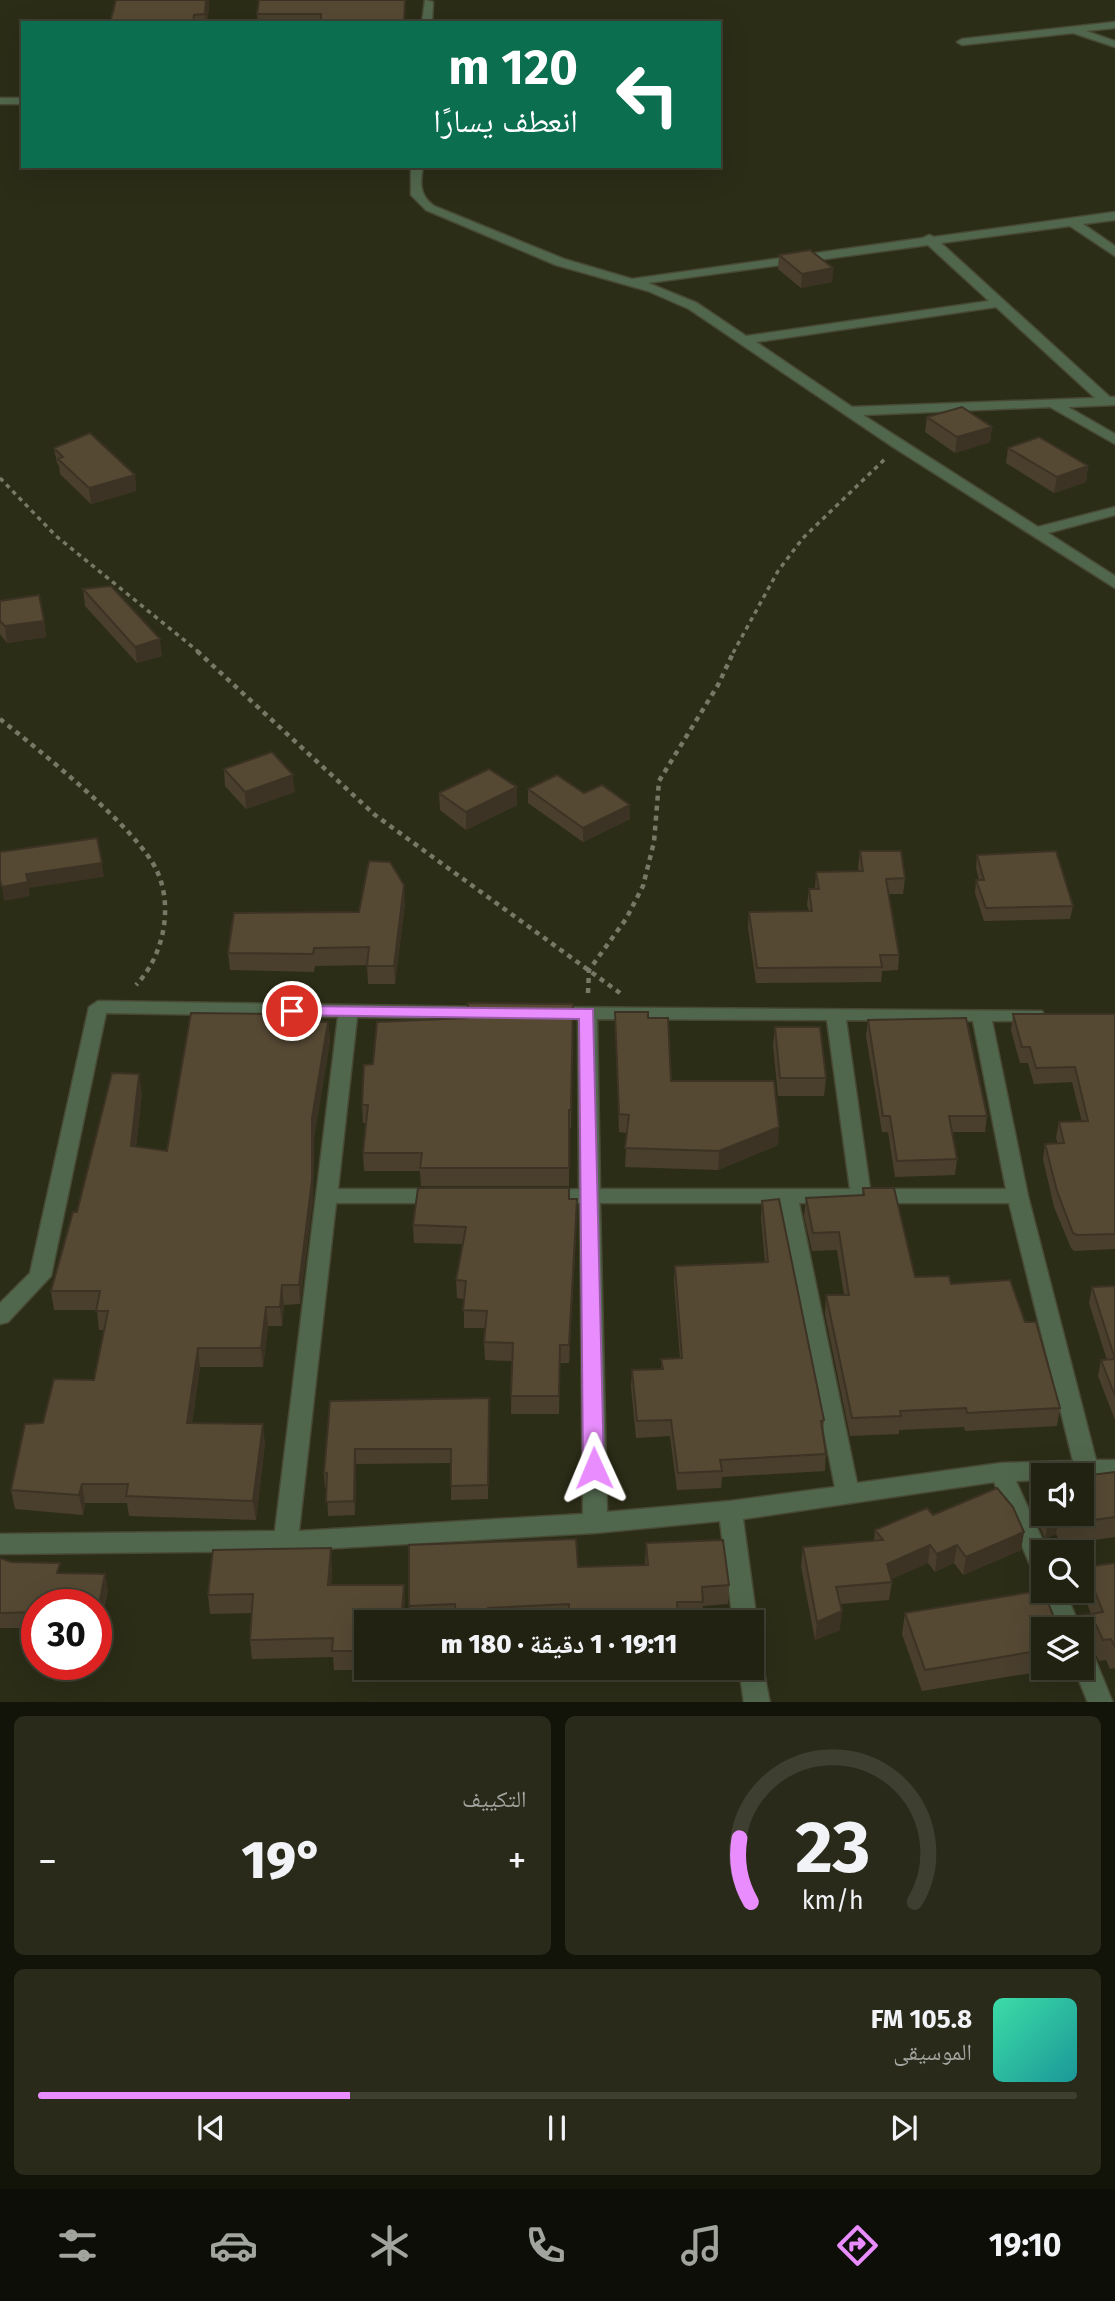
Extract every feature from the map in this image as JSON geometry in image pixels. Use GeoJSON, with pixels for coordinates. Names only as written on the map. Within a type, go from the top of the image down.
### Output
{"type":"FeatureCollection","features":[{"type":"Feature","properties":{"kind":"street"},"geometry":{"type":"LineString","coordinates":[[427,21],[428,2]]}},
{"type":"Feature","properties":{"kind":"street"},"geometry":{"type":"LineString","coordinates":[[962,42],[1115,26]]}},
{"type":"Feature","properties":{"kind":"street"},"geometry":{"type":"LineString","coordinates":[[1071,30],[1115,44]]}},
{"type":"Feature","properties":{"kind":"street"},"geometry":{"type":"LineString","coordinates":[[0,101],[21,101]]}},
{"type":"Feature","properties":{"kind":"street"},"geometry":{"type":"LineString","coordinates":[[417,168],[414,190],[420,201],[430,208],[560,262],[630,282],[682,301],[1115,583]]}},
{"type":"Feature","properties":{"kind":"street"},"geometry":{"type":"LineString","coordinates":[[630,282],[929,239],[1115,216]]}},
{"type":"Feature","properties":{"kind":"street"},"geometry":{"type":"LineString","coordinates":[[1073,222],[1115,252]]}},
{"type":"Feature","properties":{"kind":"street"},"geometry":{"type":"LineString","coordinates":[[929,239],[1111,401]]}},
{"type":"Feature","properties":{"kind":"street"},"geometry":{"type":"LineString","coordinates":[[745,340],[998,303]]}},
{"type":"Feature","properties":{"kind":"street"},"geometry":{"type":"LineString","coordinates":[[852,411],[1111,401]]}},
{"type":"Feature","properties":{"kind":"street"},"geometry":{"type":"LineString","coordinates":[[1052,403],[1115,440]]}},
{"type":"Feature","properties":{"kind":"street"},"geometry":{"type":"LineString","coordinates":[[1037,533],[1115,511]]}},
{"type":"Feature","properties":{"kind":"street"},"geometry":{"type":"LineString","coordinates":[[1098,572],[1115,571]]}},
{"type":"Feature","properties":{"kind":"street"},"geometry":{"type":"LineString","coordinates":[[0,1316],[40,1276],[98,1007],[508,1013]]}},
{"type":"Feature","properties":{"kind":"street"},"geometry":{"type":"LineString","coordinates":[[286,1541],[348,1012]]}},
{"type":"Feature","properties":{"kind":"street"},"geometry":{"type":"LineString","coordinates":[[534,1013],[1048,1015]]}},
{"type":"Feature","properties":{"kind":"street"},"geometry":{"type":"LineString","coordinates":[[587,1013],[595,1523]]}},
{"type":"Feature","properties":{"kind":"street"},"geometry":{"type":"LineString","coordinates":[[836,1014],[861,1196]]}},
{"type":"Feature","properties":{"kind":"street"},"geometry":{"type":"LineString","coordinates":[[981,1016],[1018,1196],[1085,1463]]}},
{"type":"Feature","properties":{"kind":"street"},"geometry":{"type":"LineString","coordinates":[[326,1196],[465,1196]]}},
{"type":"Feature","properties":{"kind":"street"},"geometry":{"type":"LineString","coordinates":[[521,1196],[1018,1196]]}},
{"type":"Feature","properties":{"kind":"street"},"geometry":{"type":"LineString","coordinates":[[787,1196],[848,1494]]}},
{"type":"Feature","properties":{"kind":"street"},"geometry":{"type":"LineString","coordinates":[[1094,1470],[1115,1469]]}},
{"type":"Feature","properties":{"kind":"street"},"geometry":{"type":"LineString","coordinates":[[0,1544],[286,1541],[595,1523],[730,1511],[1001,1472],[1031,1471]]}},
{"type":"Feature","properties":{"kind":"street"},"geometry":{"type":"LineString","coordinates":[[1001,1472],[1031,1541]]}},
{"type":"Feature","properties":{"kind":"street"},"geometry":{"type":"LineString","coordinates":[[730,1511],[743,1610]]}},
{"type":"Feature","properties":{"kind":"street"},"geometry":{"type":"LineString","coordinates":[[1094,1679],[1106,1701]]}},
{"type":"Feature","properties":{"kind":"street"},"geometry":{"type":"LineString","coordinates":[[754,1680],[757,1702]]}},
{"type":"Feature","properties":{"kind":"path"},"geometry":{"type":"LineString","coordinates":[[587,1013],[589,971],[626,919],[643,886],[654,842],[659,781],[718,685],[753,613],[778,571],[803,538],[871,476],[898,444]]}},
{"type":"Feature","properties":{"kind":"path"},"geometry":{"type":"LineString","coordinates":[[0,478],[56,536],[219,669],[304,753],[375,815],[650,1014]]}},
{"type":"Feature","properties":{"kind":"path"},"geometry":{"type":"LineString","coordinates":[[0,719],[24,737],[130,838],[156,870],[163,909],[159,955],[138,984],[98,1007]]}},
{"type":"Feature","properties":{"kind":"building"},"geometry":{"type":"Polygon","coordinates":[[[116,0],[206,0],[205,14],[194,15],[193,21],[111,21],[116,0]]]}},
{"type":"Feature","properties":{"kind":"building"},"geometry":{"type":"Polygon","coordinates":[[[259,0],[405,0],[404,21],[321,21],[321,14],[257,14],[259,0]]]}},
{"type":"Feature","properties":{"kind":"building"},"geometry":{"type":"Polygon","coordinates":[[[810,250],[833,268],[802,274],[779,255],[810,250]]]}},
{"type":"Feature","properties":{"kind":"building"},"geometry":{"type":"Polygon","coordinates":[[[962,407],[992,427],[957,437],[927,417],[962,407]]]}},
{"type":"Feature","properties":{"kind":"building"},"geometry":{"type":"Polygon","coordinates":[[[90,433],[135,475],[89,488],[58,459],[63,457],[54,448],[90,433]]]}},
{"type":"Feature","properties":{"kind":"building"},"geometry":{"type":"Polygon","coordinates":[[[1039,437],[1088,466],[1057,477],[1008,448],[1039,437]]]}},
{"type":"Feature","properties":{"kind":"building"},"geometry":{"type":"Polygon","coordinates":[[[111,586],[160,639],[135,647],[83,589],[111,586]]]}},
{"type":"Feature","properties":{"kind":"building"},"geometry":{"type":"Polygon","coordinates":[[[39,595],[44,621],[5,626],[0,621],[0,601],[39,595]]]}},
{"type":"Feature","properties":{"kind":"building"},"geometry":{"type":"Polygon","coordinates":[[[272,752],[293,775],[245,792],[224,769],[272,752]]]}},
{"type":"Feature","properties":{"kind":"building"},"geometry":{"type":"Polygon","coordinates":[[[489,769],[517,787],[466,812],[439,793],[489,769]]]}},
{"type":"Feature","properties":{"kind":"building"},"geometry":{"type":"Polygon","coordinates":[[[557,775],[584,793],[602,785],[630,805],[583,828],[528,789],[557,775]]]}},
{"type":"Feature","properties":{"kind":"building"},"geometry":{"type":"Polygon","coordinates":[[[97,838],[102,863],[26,874],[28,882],[2,887],[0,852],[97,838]]]}},
{"type":"Feature","properties":{"kind":"building"},"geometry":{"type":"Polygon","coordinates":[[[860,851],[901,851],[905,878],[886,879],[899,955],[880,955],[882,967],[757,968],[749,912],[812,911],[809,889],[819,889],[816,872],[863,871],[860,851]]]}},
{"type":"Feature","properties":{"kind":"building"},"geometry":{"type":"Polygon","coordinates":[[[1056,851],[1073,906],[986,908],[976,880],[984,880],[977,855],[1056,851]]]}},
{"type":"Feature","properties":{"kind":"building"},"geometry":{"type":"Polygon","coordinates":[[[369,861],[390,862],[404,885],[394,966],[367,966],[369,947],[314,948],[313,954],[228,953],[234,913],[359,912],[369,861]]]}},
{"type":"Feature","properties":{"kind":"building"},"geometry":{"type":"Polygon","coordinates":[[[468,1003],[573,1004],[569,1168],[420,1168],[422,1153],[363,1153],[368,1105],[362,1105],[364,1065],[373,1064],[377,1022],[467,1018],[468,1003]]]}},
{"type":"Feature","properties":{"kind":"building"},"geometry":{"type":"Polygon","coordinates":[[[615,1012],[648,1012],[648,1018],[668,1018],[671,1081],[774,1081],[779,1127],[719,1151],[625,1148],[629,1115],[619,1114],[615,1012]]]}},
{"type":"Feature","properties":{"kind":"building"},"geometry":{"type":"Polygon","coordinates":[[[191,1013],[284,1014],[283,1021],[328,1022],[312,1118],[312,1180],[299,1285],[282,1285],[280,1307],[266,1307],[261,1348],[198,1348],[187,1423],[263,1424],[253,1501],[126,1496],[128,1484],[82,1484],[79,1495],[11,1490],[25,1424],[43,1423],[54,1379],[94,1380],[108,1311],[96,1311],[100,1291],[51,1291],[73,1212],[77,1212],[112,1073],[139,1074],[131,1146],[167,1151],[191,1013]]]}},
{"type":"Feature","properties":{"kind":"building"},"geometry":{"type":"Polygon","coordinates":[[[1013,1014],[1115,1014],[1115,1234],[1073,1233],[1057,1191],[1045,1144],[1064,1143],[1059,1122],[1088,1121],[1075,1067],[1036,1068],[1030,1047],[1022,1047],[1013,1014]]]}},
{"type":"Feature","properties":{"kind":"building"},"geometry":{"type":"Polygon","coordinates":[[[966,1018],[987,1116],[949,1116],[957,1159],[897,1161],[890,1116],[883,1116],[868,1020],[966,1018]]]}},
{"type":"Feature","properties":{"kind":"building"},"geometry":{"type":"Polygon","coordinates":[[[775,1027],[820,1027],[826,1078],[780,1078],[775,1027]]]}},
{"type":"Feature","properties":{"kind":"building"},"geometry":{"type":"Polygon","coordinates":[[[418,1188],[569,1188],[569,1199],[577,1199],[569,1345],[560,1345],[559,1396],[511,1396],[513,1343],[484,1342],[487,1311],[463,1310],[466,1281],[456,1280],[466,1227],[413,1225],[418,1188]]]}},
{"type":"Feature","properties":{"kind":"building"},"geometry":{"type":"Polygon","coordinates":[[[863,1188],[894,1188],[915,1277],[949,1276],[951,1284],[1010,1280],[1025,1322],[1036,1322],[1060,1408],[967,1413],[966,1408],[900,1411],[901,1416],[852,1418],[826,1295],[849,1295],[839,1232],[813,1233],[806,1198],[864,1195],[863,1188]]]}},
{"type":"Feature","properties":{"kind":"building"},"geometry":{"type":"Polygon","coordinates":[[[779,1199],[824,1420],[821,1421],[826,1454],[720,1460],[722,1471],[678,1473],[671,1420],[637,1421],[632,1370],[663,1369],[661,1359],[682,1358],[675,1266],[768,1262],[762,1201],[779,1199]]]}},
{"type":"Feature","properties":{"kind":"building"},"geometry":{"type":"Polygon","coordinates":[[[1115,1286],[1115,1359],[1092,1287],[1115,1286]]]}},
{"type":"Feature","properties":{"kind":"building"},"geometry":{"type":"Polygon","coordinates":[[[1115,1359],[1115,1396],[1101,1360],[1115,1359]]]}},
{"type":"Feature","properties":{"kind":"building"},"geometry":{"type":"Polygon","coordinates":[[[489,1398],[488,1485],[451,1486],[451,1449],[355,1449],[354,1501],[326,1502],[327,1473],[324,1474],[330,1401],[489,1398]]]}},
{"type":"Feature","properties":{"kind":"building"},"geometry":{"type":"Polygon","coordinates":[[[1115,1472],[1115,1517],[1094,1520],[1094,1475],[1115,1472]]]}},
{"type":"Feature","properties":{"kind":"building"},"geometry":{"type":"Polygon","coordinates":[[[997,1488],[1013,1507],[1024,1532],[966,1557],[957,1545],[937,1554],[930,1545],[887,1564],[892,1582],[836,1587],[842,1611],[817,1622],[803,1547],[883,1540],[875,1530],[927,1508],[933,1515],[997,1488]]]}},
{"type":"Feature","properties":{"kind":"building"},"geometry":{"type":"Polygon","coordinates":[[[576,1539],[578,1567],[648,1565],[646,1543],[723,1540],[729,1585],[702,1587],[703,1602],[677,1602],[678,1610],[569,1610],[569,1604],[488,1610],[455,1610],[455,1604],[409,1606],[409,1545],[576,1539]]]}},
{"type":"Feature","properties":{"kind":"building"},"geometry":{"type":"Polygon","coordinates":[[[331,1548],[328,1585],[404,1585],[402,1610],[354,1610],[354,1651],[332,1651],[333,1638],[250,1640],[253,1594],[208,1595],[213,1550],[331,1548]]]}},
{"type":"Feature","properties":{"kind":"building"},"geometry":{"type":"Polygon","coordinates":[[[0,1558],[11,1562],[60,1563],[57,1573],[105,1574],[102,1589],[21,1589],[21,1612],[0,1613],[0,1558]]]}},
{"type":"Feature","properties":{"kind":"building"},"geometry":{"type":"Polygon","coordinates":[[[1115,1563],[1115,1647],[1111,1639],[1103,1640],[1094,1625],[1094,1617],[1073,1617],[1103,1612],[1094,1590],[1094,1566],[1115,1563]]]}},
{"type":"Feature","properties":{"kind":"building"},"geometry":{"type":"Polygon","coordinates":[[[1031,1592],[1031,1603],[1048,1603],[1054,1617],[1031,1617],[1031,1652],[925,1670],[905,1613],[1031,1592]]]}},
{"type":"Feature","properties":{"kind":"route"},"geometry":{"type":"LineString","coordinates":[[292,1011],[587,1013],[594,1468]]}}]}
